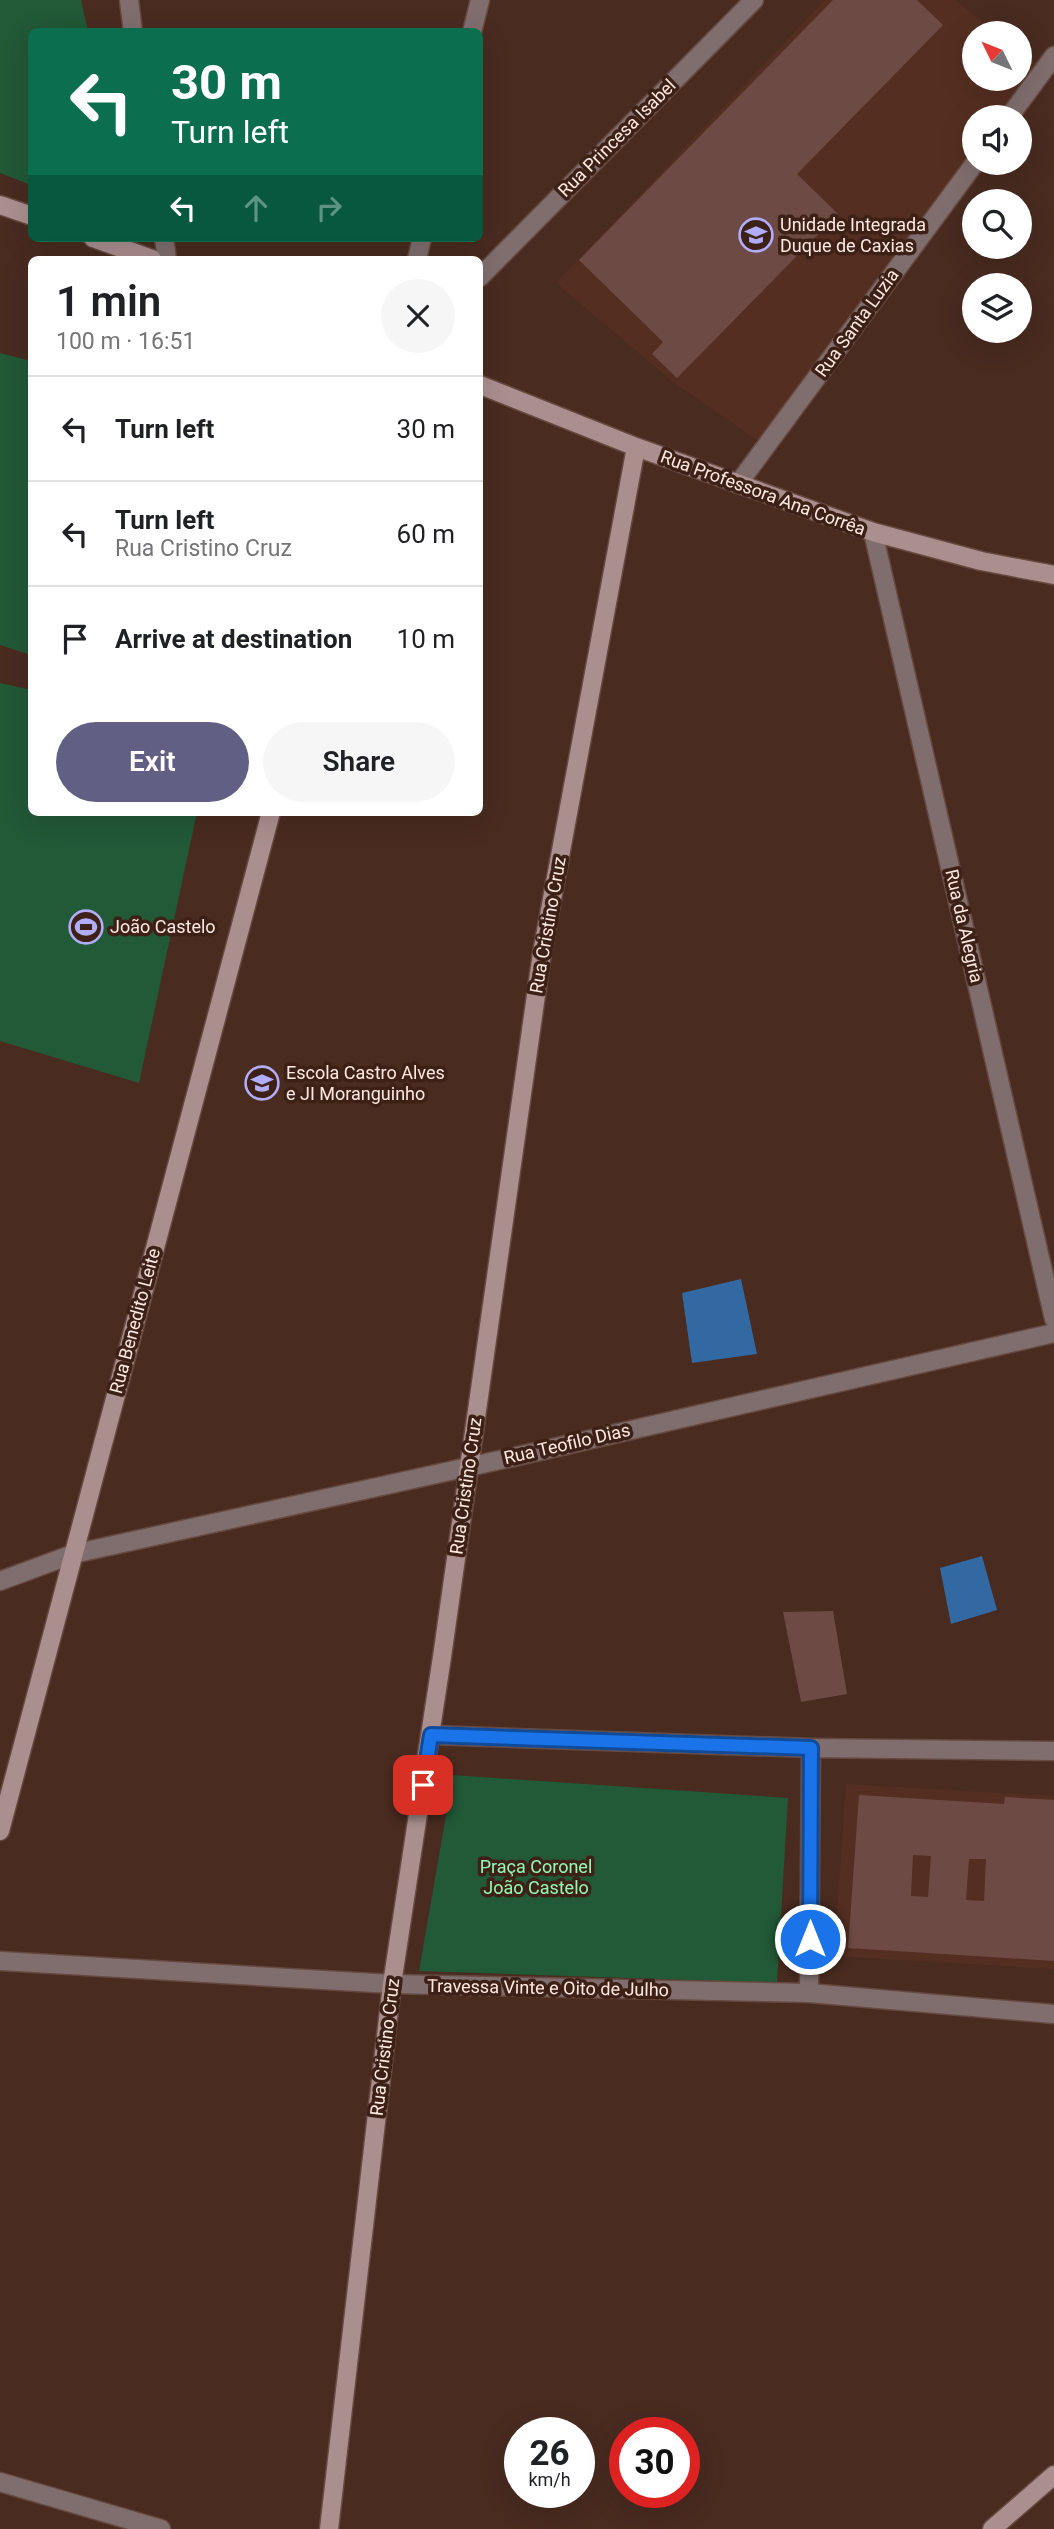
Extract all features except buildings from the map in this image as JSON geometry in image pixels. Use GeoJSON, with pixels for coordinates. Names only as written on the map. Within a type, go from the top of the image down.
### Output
{"type":"FeatureCollection","features":[{"type":"Feature","properties":{"kind":"street"},"geometry":{"type":"LineString","coordinates":[[129,0],[132,28]]}},
{"type":"Feature","properties":{"kind":"street"},"geometry":{"type":"LineString","coordinates":[[473,28],[480,0]]}},
{"type":"Feature","properties":{"kind":"street","name":"Rua Princesa Isabel"},"geometry":{"type":"LineString","coordinates":[[483,273],[754,0]]}},
{"type":"Feature","properties":{"kind":"street"},"geometry":{"type":"LineString","coordinates":[[1018,105],[1054,56]]}},
{"type":"Feature","properties":{"kind":"street","name":"Rua Santa Luzia"},"geometry":{"type":"LineString","coordinates":[[738,484],[966,175]]}},
{"type":"Feature","properties":{"kind":"street"},"geometry":{"type":"LineString","coordinates":[[0,205],[28,215]]}},
{"type":"Feature","properties":{"kind":"street"},"geometry":{"type":"LineString","coordinates":[[104,242],[144,256]]}},
{"type":"Feature","properties":{"kind":"street","name":"Rua Professora Ana Corrêa"},"geometry":{"type":"LineString","coordinates":[[483,386],[636,447],[873,532],[981,561],[1054,575]]}},
{"type":"Feature","properties":{"kind":"street","name":"Rua Cristino Cruz"},"geometry":{"type":"LineString","coordinates":[[329,2529],[392,1984],[431,1735],[542,953],[636,447]]}},
{"type":"Feature","properties":{"kind":"street","name":"Rua da Alegria"},"geometry":{"type":"LineString","coordinates":[[873,532],[1054,1319]]}},
{"type":"Feature","properties":{"kind":"street","name":"Rua Benedito Leite"},"geometry":{"type":"LineString","coordinates":[[0,1831],[270,816]]}},
{"type":"Feature","properties":{"kind":"street","name":"Rua Teofilo Dias"},"geometry":{"type":"LineString","coordinates":[[0,1581],[73,1554],[1054,1333]]}},
{"type":"Feature","properties":{"kind":"street"},"geometry":{"type":"LineString","coordinates":[[431,1735],[811,1748],[1054,1751]]}},
{"type":"Feature","properties":{"kind":"street"},"geometry":{"type":"LineString","coordinates":[[809,1993],[811,1748]]}},
{"type":"Feature","properties":{"kind":"street","name":"Travessa Vinte e Oito de Julho"},"geometry":{"type":"LineString","coordinates":[[0,1961],[392,1984],[809,1993],[1054,2014]]}},
{"type":"Feature","properties":{"kind":"street"},"geometry":{"type":"LineString","coordinates":[[992,2529],[1054,2475]]}},
{"type":"Feature","properties":{"kind":"street"},"geometry":{"type":"LineString","coordinates":[[0,2482],[161,2529]]}},
{"type":"Feature","properties":{"kind":"shaded area","name":"Unidade Integrada Duque de Caxias"},"geometry":{"type":"Polygon","coordinates":[[[825,0],[955,0],[981,21],[962,21],[962,91],[1016,91],[1006,105],[962,105],[962,165],[758,441],[672,381],[556,283],[825,0]]]}},
{"type":"Feature","properties":{"kind":"shaded area"},"geometry":{"type":"Polygon","coordinates":[[[846,1784],[1054,1796],[1054,1969],[834,1956],[846,1784]]]}},
{"type":"Feature","properties":{"kind":"green space"},"geometry":{"type":"Polygon","coordinates":[[[0,0],[81,0],[87,28],[28,28],[28,184],[0,173],[0,0]]]}},
{"type":"Feature","properties":{"kind":"green space"},"geometry":{"type":"Polygon","coordinates":[[[0,353],[28,360],[28,654],[0,645],[0,353]]]}},
{"type":"Feature","properties":{"kind":"green space","name":"João Castelo"},"geometry":{"type":"Polygon","coordinates":[[[0,683],[28,689],[28,816],[196,816],[139,1083],[0,1041],[0,683]]]}},
{"type":"Feature","properties":{"kind":"green space","name":"Praça Coronel João Castelo"},"geometry":{"type":"Polygon","coordinates":[[[453,1775],[788,1798],[777,1983],[419,1971],[453,1775]]]}},
{"type":"Feature","properties":{"kind":"water"},"geometry":{"type":"Polygon","coordinates":[[[741,1279],[757,1354],[692,1363],[682,1293],[741,1279]]]}},
{"type":"Feature","properties":{"kind":"water"},"geometry":{"type":"Polygon","coordinates":[[[982,1556],[997,1610],[951,1624],[940,1568],[982,1556]]]}},
{"type":"Feature","properties":{"kind":"place","name":"Unidade Integrada Duque de Caxias"},"geometry":{"type":"Point","coordinates":[756,235]}},
{"type":"Feature","properties":{"kind":"place","name":"João Castelo"},"geometry":{"type":"Point","coordinates":[86,927]}},
{"type":"Feature","properties":{"kind":"place","name":"Escola Castro Alves e JI Moranguinho"},"geometry":{"type":"Point","coordinates":[262,1083]}},
{"type":"Feature","properties":{"kind":"route"},"geometry":{"type":"LineString","coordinates":[[423,1785],[431,1735],[811,1748],[810,1939]]}}]}
